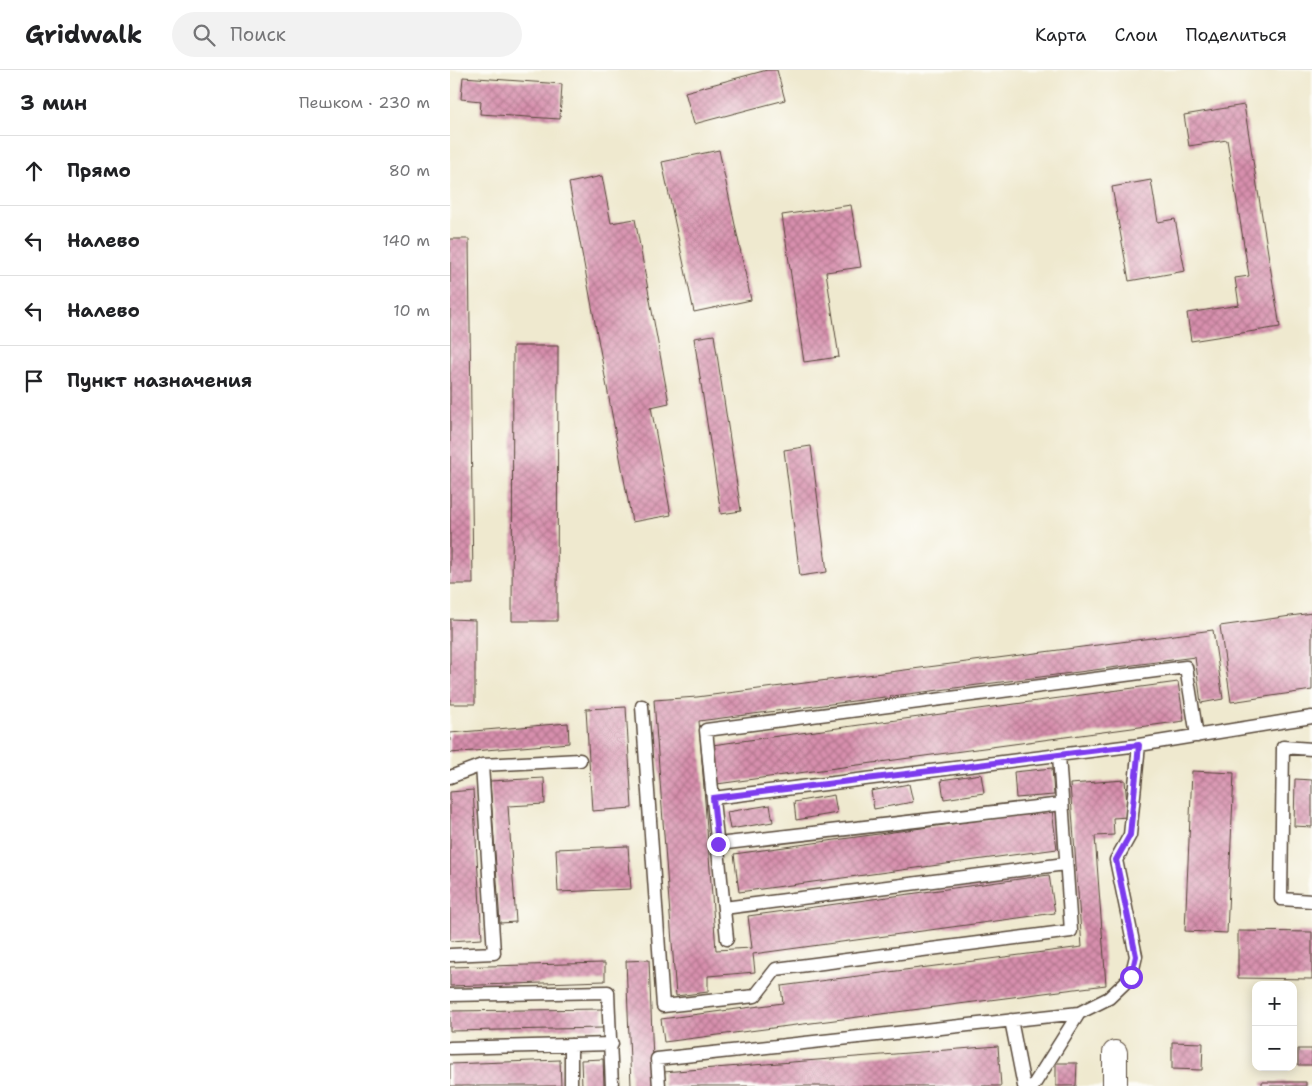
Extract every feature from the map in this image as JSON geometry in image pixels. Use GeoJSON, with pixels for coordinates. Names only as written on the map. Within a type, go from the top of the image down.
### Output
{"type":"FeatureCollection","features":[{"type":"Feature","properties":{"kind":"street"},"geometry":{"type":"LineString","coordinates":[[1115,1053],[1115,1086]]}},
{"type":"Feature","properties":{"kind":"lane"},"geometry":{"type":"LineString","coordinates":[[727,940],[706,730],[1186,667],[1196,736]]}},
{"type":"Feature","properties":{"kind":"lane"},"geometry":{"type":"LineString","coordinates":[[642,706],[663,1006],[755,996],[776,969],[1071,931],[1059,755]]}},
{"type":"Feature","properties":{"kind":"lane"},"geometry":{"type":"LineString","coordinates":[[713,798],[1139,745],[1312,717]]}},
{"type":"Feature","properties":{"kind":"lane"},"geometry":{"type":"LineString","coordinates":[[659,1086],[657,1059],[1079,1013],[1109,998],[1131,977],[1136,956],[1116,860],[1130,835],[1139,745]]}},
{"type":"Feature","properties":{"kind":"lane"},"geometry":{"type":"LineString","coordinates":[[1312,749],[1283,747],[1281,899],[1312,901]]}},
{"type":"Feature","properties":{"kind":"lane"},"geometry":{"type":"LineString","coordinates":[[450,776],[482,765],[580,760]]}},
{"type":"Feature","properties":{"kind":"lane"},"geometry":{"type":"LineString","coordinates":[[450,955],[494,953],[482,765]]}},
{"type":"Feature","properties":{"kind":"lane"},"geometry":{"type":"LineString","coordinates":[[718,844],[1062,804]]}},
{"type":"Feature","properties":{"kind":"lane"},"geometry":{"type":"LineString","coordinates":[[724,908],[1065,864]]}},
{"type":"Feature","properties":{"kind":"lane"},"geometry":{"type":"LineString","coordinates":[[450,995],[608,992],[612,1044],[612,1086]]}},
{"type":"Feature","properties":{"kind":"lane"},"geometry":{"type":"LineString","coordinates":[[1033,1086],[1079,1013]]}},
{"type":"Feature","properties":{"kind":"lane"},"geometry":{"type":"LineString","coordinates":[[1011,1020],[1024,1086]]}},
{"type":"Feature","properties":{"kind":"lane"},"geometry":{"type":"LineString","coordinates":[[450,1048],[612,1044]]}},
{"type":"Feature","properties":{"kind":"lane"},"geometry":{"type":"LineString","coordinates":[[571,1045],[571,1086]]}},
{"type":"Feature","properties":{"kind":"building"},"geometry":{"type":"Polygon","coordinates":[[[767,70],[777,70],[785,100],[694,124],[685,92],[767,70]]]}},
{"type":"Feature","properties":{"kind":"building"},"geometry":{"type":"Polygon","coordinates":[[[463,77],[562,84],[560,119],[480,114],[481,101],[461,99],[463,77]]]}},
{"type":"Feature","properties":{"kind":"building"},"geometry":{"type":"Polygon","coordinates":[[[1244,105],[1280,327],[1191,341],[1187,313],[1239,305],[1235,278],[1249,276],[1227,140],[1189,146],[1184,115],[1244,105]]]}},
{"type":"Feature","properties":{"kind":"building"},"geometry":{"type":"Polygon","coordinates":[[[719,150],[751,300],[694,312],[662,162],[719,150]]]}},
{"type":"Feature","properties":{"kind":"building"},"geometry":{"type":"Polygon","coordinates":[[[602,176],[611,223],[635,219],[669,403],[651,407],[671,515],[632,522],[569,183],[602,176]]]}},
{"type":"Feature","properties":{"kind":"building"},"geometry":{"type":"Polygon","coordinates":[[[1151,180],[1158,222],[1175,219],[1185,271],[1129,281],[1112,187],[1151,180]]]}},
{"type":"Feature","properties":{"kind":"building"},"geometry":{"type":"Polygon","coordinates":[[[851,205],[861,267],[826,272],[839,357],[804,362],[782,215],[851,205]]]}},
{"type":"Feature","properties":{"kind":"building"},"geometry":{"type":"Polygon","coordinates":[[[450,239],[469,239],[473,584],[450,584],[450,239]]]}},
{"type":"Feature","properties":{"kind":"building"},"geometry":{"type":"Polygon","coordinates":[[[714,335],[741,511],[721,514],[694,338],[714,335]]]}},
{"type":"Feature","properties":{"kind":"building"},"geometry":{"type":"Polygon","coordinates":[[[513,346],[558,346],[557,621],[512,621],[513,346]]]}},
{"type":"Feature","properties":{"kind":"building"},"geometry":{"type":"Polygon","coordinates":[[[811,446],[827,572],[800,576],[784,450],[811,446]]]}},
{"type":"Feature","properties":{"kind":"building"},"geometry":{"type":"Polygon","coordinates":[[[1312,613],[1312,690],[1231,702],[1220,626],[1312,613]]]}},
{"type":"Feature","properties":{"kind":"building"},"geometry":{"type":"Polygon","coordinates":[[[450,619],[475,620],[475,704],[450,704],[450,619]]]}},
{"type":"Feature","properties":{"kind":"building"},"geometry":{"type":"Polygon","coordinates":[[[1213,630],[1223,699],[1201,703],[1195,657],[699,721],[716,950],[752,948],[748,916],[1049,875],[1055,913],[753,954],[755,972],[708,976],[708,992],[676,996],[654,700],[697,697],[1213,630]]]}},
{"type":"Feature","properties":{"kind":"building"},"geometry":{"type":"Polygon","coordinates":[[[1178,682],[1184,721],[717,784],[712,745],[1178,682]]]}},
{"type":"Feature","properties":{"kind":"building"},"geometry":{"type":"Polygon","coordinates":[[[626,707],[632,808],[592,811],[586,709],[626,707]]]}},
{"type":"Feature","properties":{"kind":"building"},"geometry":{"type":"Polygon","coordinates":[[[568,723],[569,743],[450,753],[450,733],[568,723]]]}},
{"type":"Feature","properties":{"kind":"building"},"geometry":{"type":"Polygon","coordinates":[[[1052,768],[1054,795],[1016,798],[1014,772],[1052,768]]]}},
{"type":"Feature","properties":{"kind":"building"},"geometry":{"type":"Polygon","coordinates":[[[1192,771],[1234,773],[1227,933],[1185,931],[1192,771]]]}},
{"type":"Feature","properties":{"kind":"building"},"geometry":{"type":"Polygon","coordinates":[[[981,774],[984,793],[944,799],[941,780],[981,774]]]}},
{"type":"Feature","properties":{"kind":"building"},"geometry":{"type":"Polygon","coordinates":[[[544,778],[545,804],[508,806],[516,922],[500,923],[490,781],[544,778]]]}},
{"type":"Feature","properties":{"kind":"building"},"geometry":{"type":"Polygon","coordinates":[[[1295,779],[1312,780],[1312,827],[1294,826],[1295,779]]]}},
{"type":"Feature","properties":{"kind":"building"},"geometry":{"type":"Polygon","coordinates":[[[1125,780],[1128,817],[1113,818],[1114,835],[1095,836],[1106,985],[664,1042],[661,1019],[783,1003],[781,986],[1082,947],[1070,784],[1125,780]]]}},
{"type":"Feature","properties":{"kind":"building"},"geometry":{"type":"Polygon","coordinates":[[[909,784],[913,802],[874,809],[871,791],[909,784]]]}},
{"type":"Feature","properties":{"kind":"building"},"geometry":{"type":"Polygon","coordinates":[[[473,790],[482,939],[450,941],[450,792],[473,790]]]}},
{"type":"Feature","properties":{"kind":"building"},"geometry":{"type":"Polygon","coordinates":[[[834,795],[837,813],[796,820],[794,802],[834,795]]]}},
{"type":"Feature","properties":{"kind":"building"},"geometry":{"type":"Polygon","coordinates":[[[770,805],[773,822],[730,829],[727,812],[770,805]]]}},
{"type":"Feature","properties":{"kind":"building"},"geometry":{"type":"Polygon","coordinates":[[[1052,810],[1057,849],[739,892],[734,854],[1052,810]]]}},
{"type":"Feature","properties":{"kind":"building"},"geometry":{"type":"Polygon","coordinates":[[[628,846],[631,889],[558,892],[556,849],[628,846]]]}},
{"type":"Feature","properties":{"kind":"building"},"geometry":{"type":"Polygon","coordinates":[[[1238,931],[1312,932],[1312,979],[1238,978],[1238,931]]]}},
{"type":"Feature","properties":{"kind":"building"},"geometry":{"type":"Polygon","coordinates":[[[649,960],[654,1086],[631,1086],[626,961],[649,960]]]}},
{"type":"Feature","properties":{"kind":"building"},"geometry":{"type":"Polygon","coordinates":[[[605,963],[605,981],[450,986],[450,967],[605,963]]]}},
{"type":"Feature","properties":{"kind":"building"},"geometry":{"type":"Polygon","coordinates":[[[603,1009],[603,1028],[450,1031],[450,1011],[603,1009]]]}},
{"type":"Feature","properties":{"kind":"building"},"geometry":{"type":"Polygon","coordinates":[[[1172,1042],[1203,1043],[1202,1070],[1172,1069],[1172,1042]]]}},
{"type":"Feature","properties":{"kind":"building"},"geometry":{"type":"Polygon","coordinates":[[[998,1046],[1001,1086],[664,1086],[663,1072],[998,1046]]]}},
{"type":"Feature","properties":{"kind":"building"},"geometry":{"type":"Polygon","coordinates":[[[1298,1049],[1312,1049],[1312,1065],[1298,1065],[1298,1049]]]}},
{"type":"Feature","properties":{"kind":"building"},"geometry":{"type":"Polygon","coordinates":[[[603,1059],[604,1086],[582,1086],[581,1060],[603,1059]]]}},
{"type":"Feature","properties":{"kind":"building"},"geometry":{"type":"Polygon","coordinates":[[[560,1060],[561,1086],[450,1086],[450,1064],[560,1060]]]}},
{"type":"Feature","properties":{"kind":"building"},"geometry":{"type":"Polygon","coordinates":[[[1056,1063],[1077,1063],[1076,1086],[1056,1086],[1056,1063]]]}},
{"type":"Feature","properties":{"kind":"building"},"geometry":{"type":"Polygon","coordinates":[[[1262,1082],[1306,1082],[1306,1086],[1262,1086],[1262,1082]]]}},
{"type":"Feature","properties":{"kind":"route"},"geometry":{"type":"LineString","coordinates":[[718,844],[713,798],[1139,745],[1130,835],[1116,860],[1136,956],[1131,977]]}}]}
